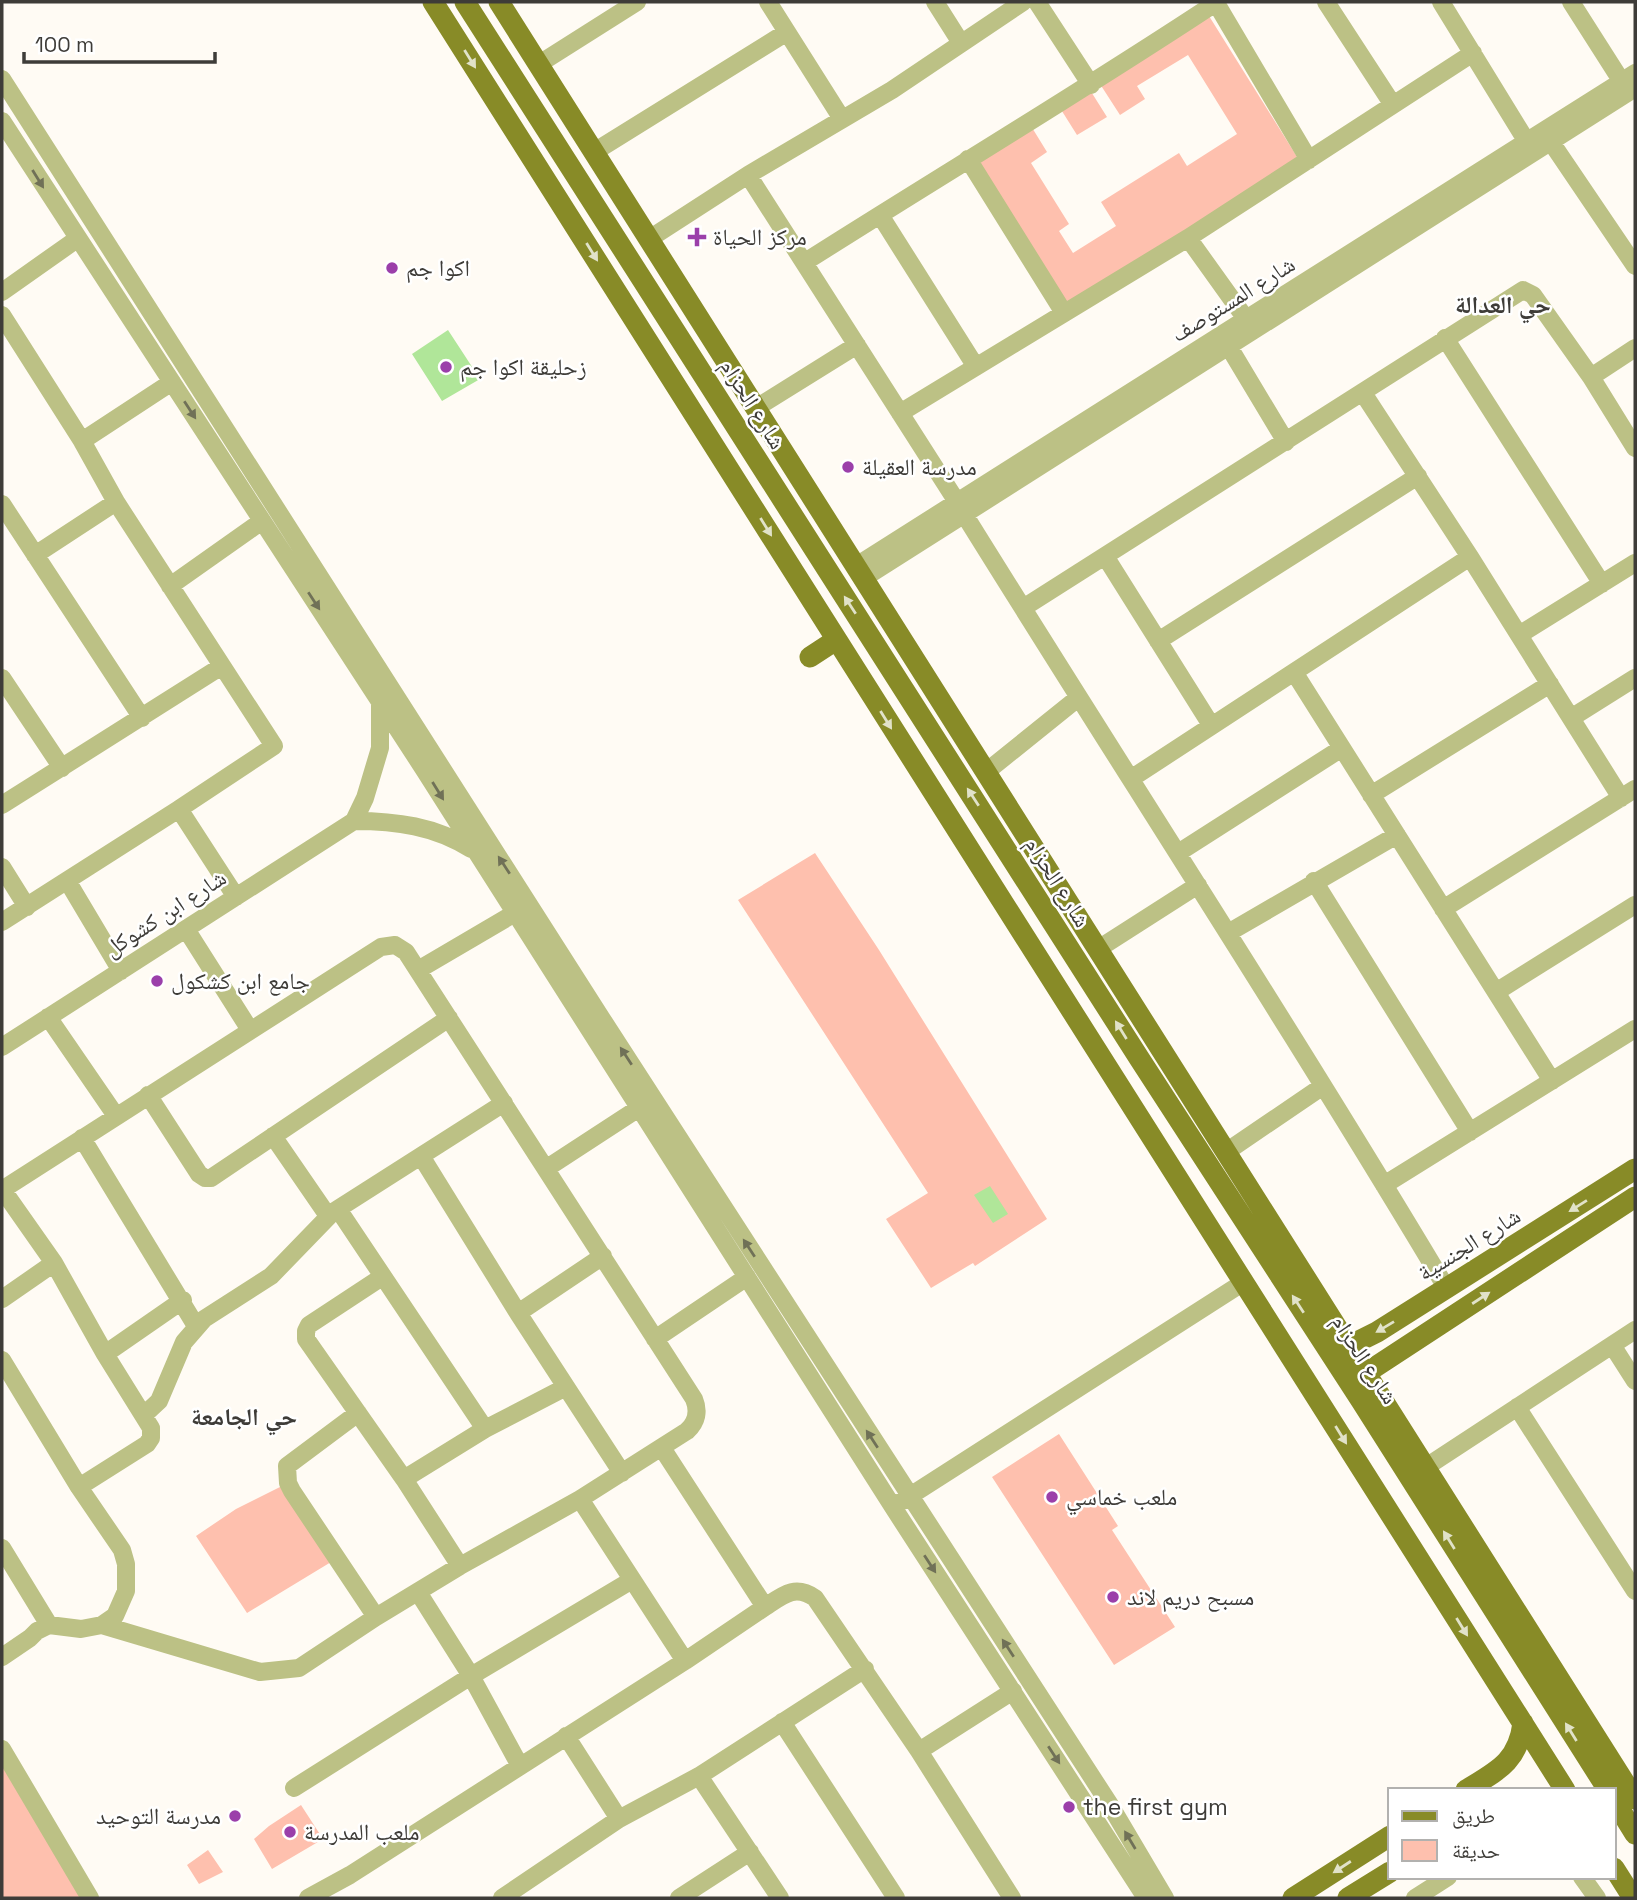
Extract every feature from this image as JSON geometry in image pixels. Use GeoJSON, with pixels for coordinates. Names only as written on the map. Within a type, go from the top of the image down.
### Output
{"type":"FeatureCollection","features":[{"type":"Feature","properties":{"kind":"main road"},"geometry":{"type":"LineString","coordinates":[[433,2],[1564,1788]]}},
{"type":"Feature","properties":{"kind":"main road","name":"شارع الحزام"},"geometry":{"type":"LineString","coordinates":[[466,2],[1169,1105],[1362,1402],[1418,1472]]}},
{"type":"Feature","properties":{"kind":"main road"},"geometry":{"type":"LineString","coordinates":[[499,2],[1366,1373],[1418,1472],[1622,1792],[1635,1834]]}},
{"type":"Feature","properties":{"kind":"main road"},"geometry":{"type":"LineString","coordinates":[[663,312],[687,298]]}},
{"type":"Feature","properties":{"kind":"main road"},"geometry":{"type":"LineString","coordinates":[[716,448],[723,453],[735,452],[741,441],[740,433]]}},
{"type":"Feature","properties":{"kind":"main road"},"geometry":{"type":"LineString","coordinates":[[746,496],[745,483],[751,477],[763,475],[770,480]]}},
{"type":"Feature","properties":{"kind":"main road"},"geometry":{"type":"LineString","coordinates":[[810,657],[836,640]]}},
{"type":"Feature","properties":{"kind":"main road"},"geometry":{"type":"LineString","coordinates":[[989,776],[1012,858]]}},
{"type":"Feature","properties":{"kind":"main road"},"geometry":{"type":"LineString","coordinates":[[1113,1077],[1128,1082],[1136,1077],[1141,1068],[1139,1058]]}},
{"type":"Feature","properties":{"kind":"main road"},"geometry":{"type":"LineString","coordinates":[[1144,1126],[1143,1111],[1150,1104],[1160,1101],[1169,1105]]}},
{"type":"Feature","properties":{"kind":"main road","name":"شارع الجنسية"},"geometry":{"type":"LineString","coordinates":[[1349,1346],[1447,1289],[1635,1169]]}},
{"type":"Feature","properties":{"kind":"main road"},"geometry":{"type":"LineString","coordinates":[[1362,1402],[1366,1373],[1635,1197]]}},
{"type":"Feature","properties":{"kind":"main road"},"geometry":{"type":"LineString","coordinates":[[1324,1343],[1349,1346]]}},
{"type":"Feature","properties":{"kind":"main road"},"geometry":{"type":"LineString","coordinates":[[1469,1788],[1508,1762],[1516,1750],[1522,1723]]}},
{"type":"Feature","properties":{"kind":"main road"},"geometry":{"type":"LineString","coordinates":[[1293,1898],[1388,1837]]}},
{"type":"Feature","properties":{"kind":"main road"},"geometry":{"type":"LineString","coordinates":[[1616,1871],[1633,1898]]}},
{"type":"Feature","properties":{"kind":"main road"},"geometry":{"type":"LineString","coordinates":[[1348,1898],[1388,1873]]}},
{"type":"Feature","properties":{"kind":"street"},"geometry":{"type":"LineString","coordinates":[[539,64],[637,2]]}},
{"type":"Feature","properties":{"kind":"street"},"geometry":{"type":"LineString","coordinates":[[768,2],[842,120]]}},
{"type":"Feature","properties":{"kind":"street"},"geometry":{"type":"LineString","coordinates":[[935,2],[961,43]]}},
{"type":"Feature","properties":{"kind":"street"},"geometry":{"type":"LineString","coordinates":[[649,239],[748,175],[892,90],[1023,2]]}},
{"type":"Feature","properties":{"kind":"street"},"geometry":{"type":"LineString","coordinates":[[1037,2],[1091,85]]}},
{"type":"Feature","properties":{"kind":"street"},"geometry":{"type":"LineString","coordinates":[[805,262],[1091,85],[1216,2],[1309,160]]}},
{"type":"Feature","properties":{"kind":"street"},"geometry":{"type":"LineString","coordinates":[[1326,2],[1392,105]]}},
{"type":"Feature","properties":{"kind":"street"},"geometry":{"type":"LineString","coordinates":[[1441,2],[1527,142]]}},
{"type":"Feature","properties":{"kind":"street"},"geometry":{"type":"LineString","coordinates":[[1571,2],[1631,81]]}},
{"type":"Feature","properties":{"kind":"street"},"geometry":{"type":"LineString","coordinates":[[594,152],[788,32]]}},
{"type":"Feature","properties":{"kind":"street"},"geometry":{"type":"LineString","coordinates":[[900,413],[1188,238],[1473,53]]}},
{"type":"Feature","properties":{"kind":"street"},"geometry":{"type":"LineString","coordinates":[[2,79],[224,447],[595,1023],[1110,1805],[1165,1898]]}},
{"type":"Feature","properties":{"kind":"street","name":"شارع المستوصف"},"geometry":{"type":"LineString","coordinates":[[860,572],[1151,388],[1246,319],[1469,186],[1551,142],[1631,81]]}},
{"type":"Feature","properties":{"kind":"street","name":"شارع المستوصف"},"geometry":{"type":"LineString","coordinates":[[1151,388],[1229,346],[1469,186],[1527,142],[1631,81]]}},
{"type":"Feature","properties":{"kind":"street"},"geometry":{"type":"LineString","coordinates":[[2,121],[172,382],[224,447],[262,521],[515,913],[595,1023],[639,1108],[1141,1895]]}},
{"type":"Feature","properties":{"kind":"street"},"geometry":{"type":"LineString","coordinates":[[1551,142],[1635,266]]}},
{"type":"Feature","properties":{"kind":"street"},"geometry":{"type":"LineString","coordinates":[[968,159],[1064,313]]}},
{"type":"Feature","properties":{"kind":"street"},"geometry":{"type":"LineString","coordinates":[[748,175],[961,508],[1078,698],[1132,778],[1447,1289]]}},
{"type":"Feature","properties":{"kind":"street"},"geometry":{"type":"LineString","coordinates":[[880,215],[976,367]]}},
{"type":"Feature","properties":{"kind":"street"},"geometry":{"type":"LineString","coordinates":[[1188,238],[1246,319]]}},
{"type":"Feature","properties":{"kind":"street"},"geometry":{"type":"LineString","coordinates":[[2,292],[77,239]]}},
{"type":"Feature","properties":{"kind":"street"},"geometry":{"type":"LineString","coordinates":[[1023,608],[1523,290],[1533,295],[1591,377],[1635,448]]}},
{"type":"Feature","properties":{"kind":"street"},"geometry":{"type":"LineString","coordinates":[[2,315],[7,337],[82,441],[116,502],[274,746],[68,882],[2,922]]}},
{"type":"Feature","properties":{"kind":"street"},"geometry":{"type":"LineString","coordinates":[[1445,338],[1602,584]]}},
{"type":"Feature","properties":{"kind":"street"},"geometry":{"type":"LineString","coordinates":[[756,408],[858,345]]}},
{"type":"Feature","properties":{"kind":"street"},"geometry":{"type":"LineString","coordinates":[[1229,346],[1286,442]]}},
{"type":"Feature","properties":{"kind":"street"},"geometry":{"type":"LineString","coordinates":[[1591,377],[1635,348]]}},
{"type":"Feature","properties":{"kind":"street"},"geometry":{"type":"LineString","coordinates":[[82,441],[172,382]]}},
{"type":"Feature","properties":{"kind":"street"},"geometry":{"type":"LineString","coordinates":[[1363,393],[1571,718],[1628,794],[1443,909]]}},
{"type":"Feature","properties":{"kind":"street"},"geometry":{"type":"LineString","coordinates":[[1158,641],[1418,476]]}},
{"type":"Feature","properties":{"kind":"street"},"geometry":{"type":"LineString","coordinates":[[35,555],[116,502]]}},
{"type":"Feature","properties":{"kind":"street"},"geometry":{"type":"LineString","coordinates":[[2,504],[142,718]]}},
{"type":"Feature","properties":{"kind":"street"},"geometry":{"type":"LineString","coordinates":[[170,586],[262,521]]}},
{"type":"Feature","properties":{"kind":"street"},"geometry":{"type":"LineString","coordinates":[[1105,556],[1210,726]]}},
{"type":"Feature","properties":{"kind":"street"},"geometry":{"type":"LineString","coordinates":[[1132,778],[1470,557]]}},
{"type":"Feature","properties":{"kind":"street"},"geometry":{"type":"LineString","coordinates":[[1519,635],[1635,563]]}},
{"type":"Feature","properties":{"kind":"street"},"geometry":{"type":"LineString","coordinates":[[2,805],[222,666]]}},
{"type":"Feature","properties":{"kind":"street"},"geometry":{"type":"LineString","coordinates":[[1294,672],[1552,1081]]}},
{"type":"Feature","properties":{"kind":"street"},"geometry":{"type":"LineString","coordinates":[[2,678],[62,768]]}},
{"type":"Feature","properties":{"kind":"street"},"geometry":{"type":"LineString","coordinates":[[1571,718],[1635,678]]}},
{"type":"Feature","properties":{"kind":"street"},"geometry":{"type":"LineString","coordinates":[[1371,795],[1549,684]]}},
{"type":"Feature","properties":{"kind":"street"},"geometry":{"type":"LineString","coordinates":[[989,776],[1078,698]]}},
{"type":"Feature","properties":{"kind":"street"},"geometry":{"type":"LineString","coordinates":[[380,702],[380,748],[365,798],[354,821],[386,821],[427,829],[452,837],[476,852]]}},
{"type":"Feature","properties":{"kind":"street"},"geometry":{"type":"LineString","coordinates":[[1178,853],[1342,748]]}},
{"type":"Feature","properties":{"kind":"street"},"geometry":{"type":"LineString","coordinates":[[180,808],[236,897]]}},
{"type":"Feature","properties":{"kind":"street","name":"شارع ابن كشوكل"},"geometry":{"type":"LineString","coordinates":[[2,1047],[354,821]]}},
{"type":"Feature","properties":{"kind":"street"},"geometry":{"type":"LineString","coordinates":[[1228,933],[1397,835]]}},
{"type":"Feature","properties":{"kind":"street"},"geometry":{"type":"LineString","coordinates":[[2,867],[27,907]]}},
{"type":"Feature","properties":{"kind":"street"},"geometry":{"type":"LineString","coordinates":[[1314,881],[1470,1132]]}},
{"type":"Feature","properties":{"kind":"street"},"geometry":{"type":"LineString","coordinates":[[68,882],[121,971]]}},
{"type":"Feature","properties":{"kind":"street"},"geometry":{"type":"LineString","coordinates":[[1098,949],[1198,885]]}},
{"type":"Feature","properties":{"kind":"street"},"geometry":{"type":"LineString","coordinates":[[1496,992],[1635,905]]}},
{"type":"Feature","properties":{"kind":"street"},"geometry":{"type":"LineString","coordinates":[[418,970],[515,913]]}},
{"type":"Feature","properties":{"kind":"street"},"geometry":{"type":"LineString","coordinates":[[186,929],[250,1030]]}},
{"type":"Feature","properties":{"kind":"street"},"geometry":{"type":"LineString","coordinates":[[79,1487],[149,1441],[151,1428],[105,1354],[54,1263],[2,1189],[385,945],[395,945],[403,949],[694,1399],[697,1410],[692,1427],[580,1499],[418,1591],[299,1668],[260,1672],[102,1625]]}},
{"type":"Feature","properties":{"kind":"street"},"geometry":{"type":"LineString","coordinates":[[48,1017],[116,1116]]}},
{"type":"Feature","properties":{"kind":"street"},"geometry":{"type":"LineString","coordinates":[[148,1095],[199,1174],[211,1178],[449,1018]]}},
{"type":"Feature","properties":{"kind":"street"},"geometry":{"type":"LineString","coordinates":[[1384,1185],[1635,1029]]}},
{"type":"Feature","properties":{"kind":"street"},"geometry":{"type":"LineString","coordinates":[[1226,1152],[1323,1086]]}},
{"type":"Feature","properties":{"kind":"street"},"geometry":{"type":"LineString","coordinates":[[144,1415],[159,1401],[184,1342],[196,1326],[271,1276],[333,1212],[505,1103]]}},
{"type":"Feature","properties":{"kind":"street"},"geometry":{"type":"LineString","coordinates":[[547,1168],[639,1108]]}},
{"type":"Feature","properties":{"kind":"street"},"geometry":{"type":"LineString","coordinates":[[273,1136],[382,1277],[485,1430]]}},
{"type":"Feature","properties":{"kind":"street"},"geometry":{"type":"LineString","coordinates":[[82,1138],[183,1300],[196,1326]]}},
{"type":"Feature","properties":{"kind":"street"},"geometry":{"type":"LineString","coordinates":[[421,1156],[622,1473]]}},
{"type":"Feature","properties":{"kind":"street"},"geometry":{"type":"LineString","coordinates":[[519,1313],[603,1256]]}},
{"type":"Feature","properties":{"kind":"street"},"geometry":{"type":"LineString","coordinates":[[2,1299],[54,1263]]}},
{"type":"Feature","properties":{"kind":"street"},"geometry":{"type":"LineString","coordinates":[[382,1277],[313,1322],[306,1331],[308,1342],[404,1479],[460,1566]]}},
{"type":"Feature","properties":{"kind":"street"},"geometry":{"type":"LineString","coordinates":[[656,1339],[747,1277]]}},
{"type":"Feature","properties":{"kind":"street"},"geometry":{"type":"LineString","coordinates":[[893,1507],[1244,1282]]}},
{"type":"Feature","properties":{"kind":"street"},"geometry":{"type":"LineString","coordinates":[[105,1354],[183,1300]]}},
{"type":"Feature","properties":{"kind":"street"},"geometry":{"type":"LineString","coordinates":[[1418,1472],[1635,1330]]}},
{"type":"Feature","properties":{"kind":"street"},"geometry":{"type":"LineString","coordinates":[[1612,1345],[1635,1381]]}},
{"type":"Feature","properties":{"kind":"street"},"geometry":{"type":"LineString","coordinates":[[2,1360],[79,1487],[116,1538],[126,1564],[126,1591],[115,1616],[102,1625],[81,1629],[49,1625],[2,1657]]}},
{"type":"Feature","properties":{"kind":"street"},"geometry":{"type":"LineString","coordinates":[[404,1479],[485,1430],[566,1387]]}},
{"type":"Feature","properties":{"kind":"street"},"geometry":{"type":"LineString","coordinates":[[1517,1407],[1635,1591]]}},
{"type":"Feature","properties":{"kind":"street"},"geometry":{"type":"LineString","coordinates":[[358,1413],[287,1466],[287,1473],[292,1491],[376,1617]]}},
{"type":"Feature","properties":{"kind":"street"},"geometry":{"type":"LineString","coordinates":[[662,1448],[765,1607]]}},
{"type":"Feature","properties":{"kind":"street"},"geometry":{"type":"LineString","coordinates":[[580,1499],[685,1661]]}},
{"type":"Feature","properties":{"kind":"street"},"geometry":{"type":"LineString","coordinates":[[2,1548],[49,1625]]}},
{"type":"Feature","properties":{"kind":"street"},"geometry":{"type":"LineString","coordinates":[[293,1788],[471,1676],[632,1580]]}},
{"type":"Feature","properties":{"kind":"street"},"geometry":{"type":"LineString","coordinates":[[418,1591],[471,1676],[520,1766]]}},
{"type":"Feature","properties":{"kind":"street"},"geometry":{"type":"LineString","coordinates":[[315,1896],[685,1661],[789,1591],[807,1592],[815,1598],[919,1751],[1012,1898]]}},
{"type":"Feature","properties":{"kind":"street"},"geometry":{"type":"LineString","coordinates":[[502,1898],[619,1819],[699,1776],[865,1669]]}},
{"type":"Feature","properties":{"kind":"street"},"geometry":{"type":"LineString","coordinates":[[919,1751],[1013,1691]]}},
{"type":"Feature","properties":{"kind":"street"},"geometry":{"type":"LineString","coordinates":[[782,1722],[896,1898]]}},
{"type":"Feature","properties":{"kind":"street"},"geometry":{"type":"LineString","coordinates":[[566,1736],[619,1819]]}},
{"type":"Feature","properties":{"kind":"street"},"geometry":{"type":"LineString","coordinates":[[2,1749],[90,1898]]}},
{"type":"Feature","properties":{"kind":"street"},"geometry":{"type":"LineString","coordinates":[[699,1776],[780,1898]]}},
{"type":"Feature","properties":{"kind":"street"},"geometry":{"type":"LineString","coordinates":[[679,1898],[750,1852]]}},
{"type":"Feature","properties":{"kind":"street"},"geometry":{"type":"LineString","coordinates":[[1415,1898],[1445,1879]]}},
{"type":"Feature","properties":{"kind":"street"},"geometry":{"type":"LineString","coordinates":[[1583,1879],[1597,1898]]}},
{"type":"Feature","properties":{"kind":"green space"},"geometry":{"type":"Polygon","coordinates":[[[1209,16],[1299,160],[1066,305],[977,160],[1031,126],[1047,152],[1031,163],[1069,224],[1059,231],[1073,253],[1116,226],[1101,202],[1179,153],[1187,166],[1237,134],[1188,55],[1137,86],[1145,99],[1120,115],[1100,84],[1209,16]]]}},
{"type":"Feature","properties":{"kind":"green space"},"geometry":{"type":"Polygon","coordinates":[[[1090,90],[1107,117],[1077,135],[1060,108],[1090,90]]]}},
{"type":"Feature","properties":{"kind":"green space"},"geometry":{"type":"Polygon","coordinates":[[[815,853],[879,950],[1047,1219],[975,1266],[973,1263],[931,1288],[886,1219],[928,1193],[738,900],[815,853]]]}},
{"type":"Feature","properties":{"kind":"green space"},"geometry":{"type":"Polygon","coordinates":[[[1059,1434],[1118,1526],[1112,1530],[1175,1627],[1114,1665],[992,1477],[1059,1434]]]}},
{"type":"Feature","properties":{"kind":"green space"},"geometry":{"type":"Polygon","coordinates":[[[288,1483],[336,1559],[247,1613],[196,1536],[236,1509],[288,1483]]]}},
{"type":"Feature","properties":{"kind":"green space"},"geometry":{"type":"Polygon","coordinates":[[[2,1761],[93,1898],[2,1898],[2,1761]]]}},
{"type":"Feature","properties":{"kind":"green space","name":"ملعب المدرسة"},"geometry":{"type":"Polygon","coordinates":[[[301,1805],[323,1839],[272,1869],[254,1839],[301,1805]]]}},
{"type":"Feature","properties":{"kind":"green space"},"geometry":{"type":"Polygon","coordinates":[[[208,1850],[223,1872],[199,1884],[187,1865],[208,1850]]]}},
{"type":"Feature","properties":{"kind":"shaded area","name":"زحليقة اكوا جم"},"geometry":{"type":"Polygon","coordinates":[[[448,330],[480,379],[442,401],[412,354],[448,330]]]}},
{"type":"Feature","properties":{"kind":"shaded area"},"geometry":{"type":"Polygon","coordinates":[[[990,1186],[1008,1214],[993,1223],[974,1195],[990,1186]]]}},
{"type":"Feature","properties":{"kind":"place","name":"مركز الحياة"},"geometry":{"type":"Point","coordinates":[697,237]}},
{"type":"Feature","properties":{"kind":"place","name":"اكوا جم"},"geometry":{"type":"Point","coordinates":[392,268]}},
{"type":"Feature","properties":{"kind":"place","name":"زحليقة اكوا جم"},"geometry":{"type":"Point","coordinates":[446,367]}},
{"type":"Feature","properties":{"kind":"place","name":"مدرسة العقيلة"},"geometry":{"type":"Point","coordinates":[848,467]}},
{"type":"Feature","properties":{"kind":"place","name":"جامع ابن كشكول"},"geometry":{"type":"Point","coordinates":[157,981]}},
{"type":"Feature","properties":{"kind":"place","name":"ملعب خماسي"},"geometry":{"type":"Point","coordinates":[1052,1497]}},
{"type":"Feature","properties":{"kind":"place","name":"مسبح دريم لاند"},"geometry":{"type":"Point","coordinates":[1113,1597]}},
{"type":"Feature","properties":{"kind":"place","name":"the first gym"},"geometry":{"type":"Point","coordinates":[1069,1807]}},
{"type":"Feature","properties":{"kind":"place","name":"مدرسة التوحيد"},"geometry":{"type":"Point","coordinates":[235,1816]}},
{"type":"Feature","properties":{"kind":"place","name":"ملعب المدرسة"},"geometry":{"type":"Point","coordinates":[290,1832]}},
{"type":"Feature","properties":{"kind":"district","name":"حي العدالة"},"geometry":{"type":"Point","coordinates":[1503,305]}},
{"type":"Feature","properties":{"kind":"district","name":"حي الجامعة"},"geometry":{"type":"Point","coordinates":[244,1417]}}]}
